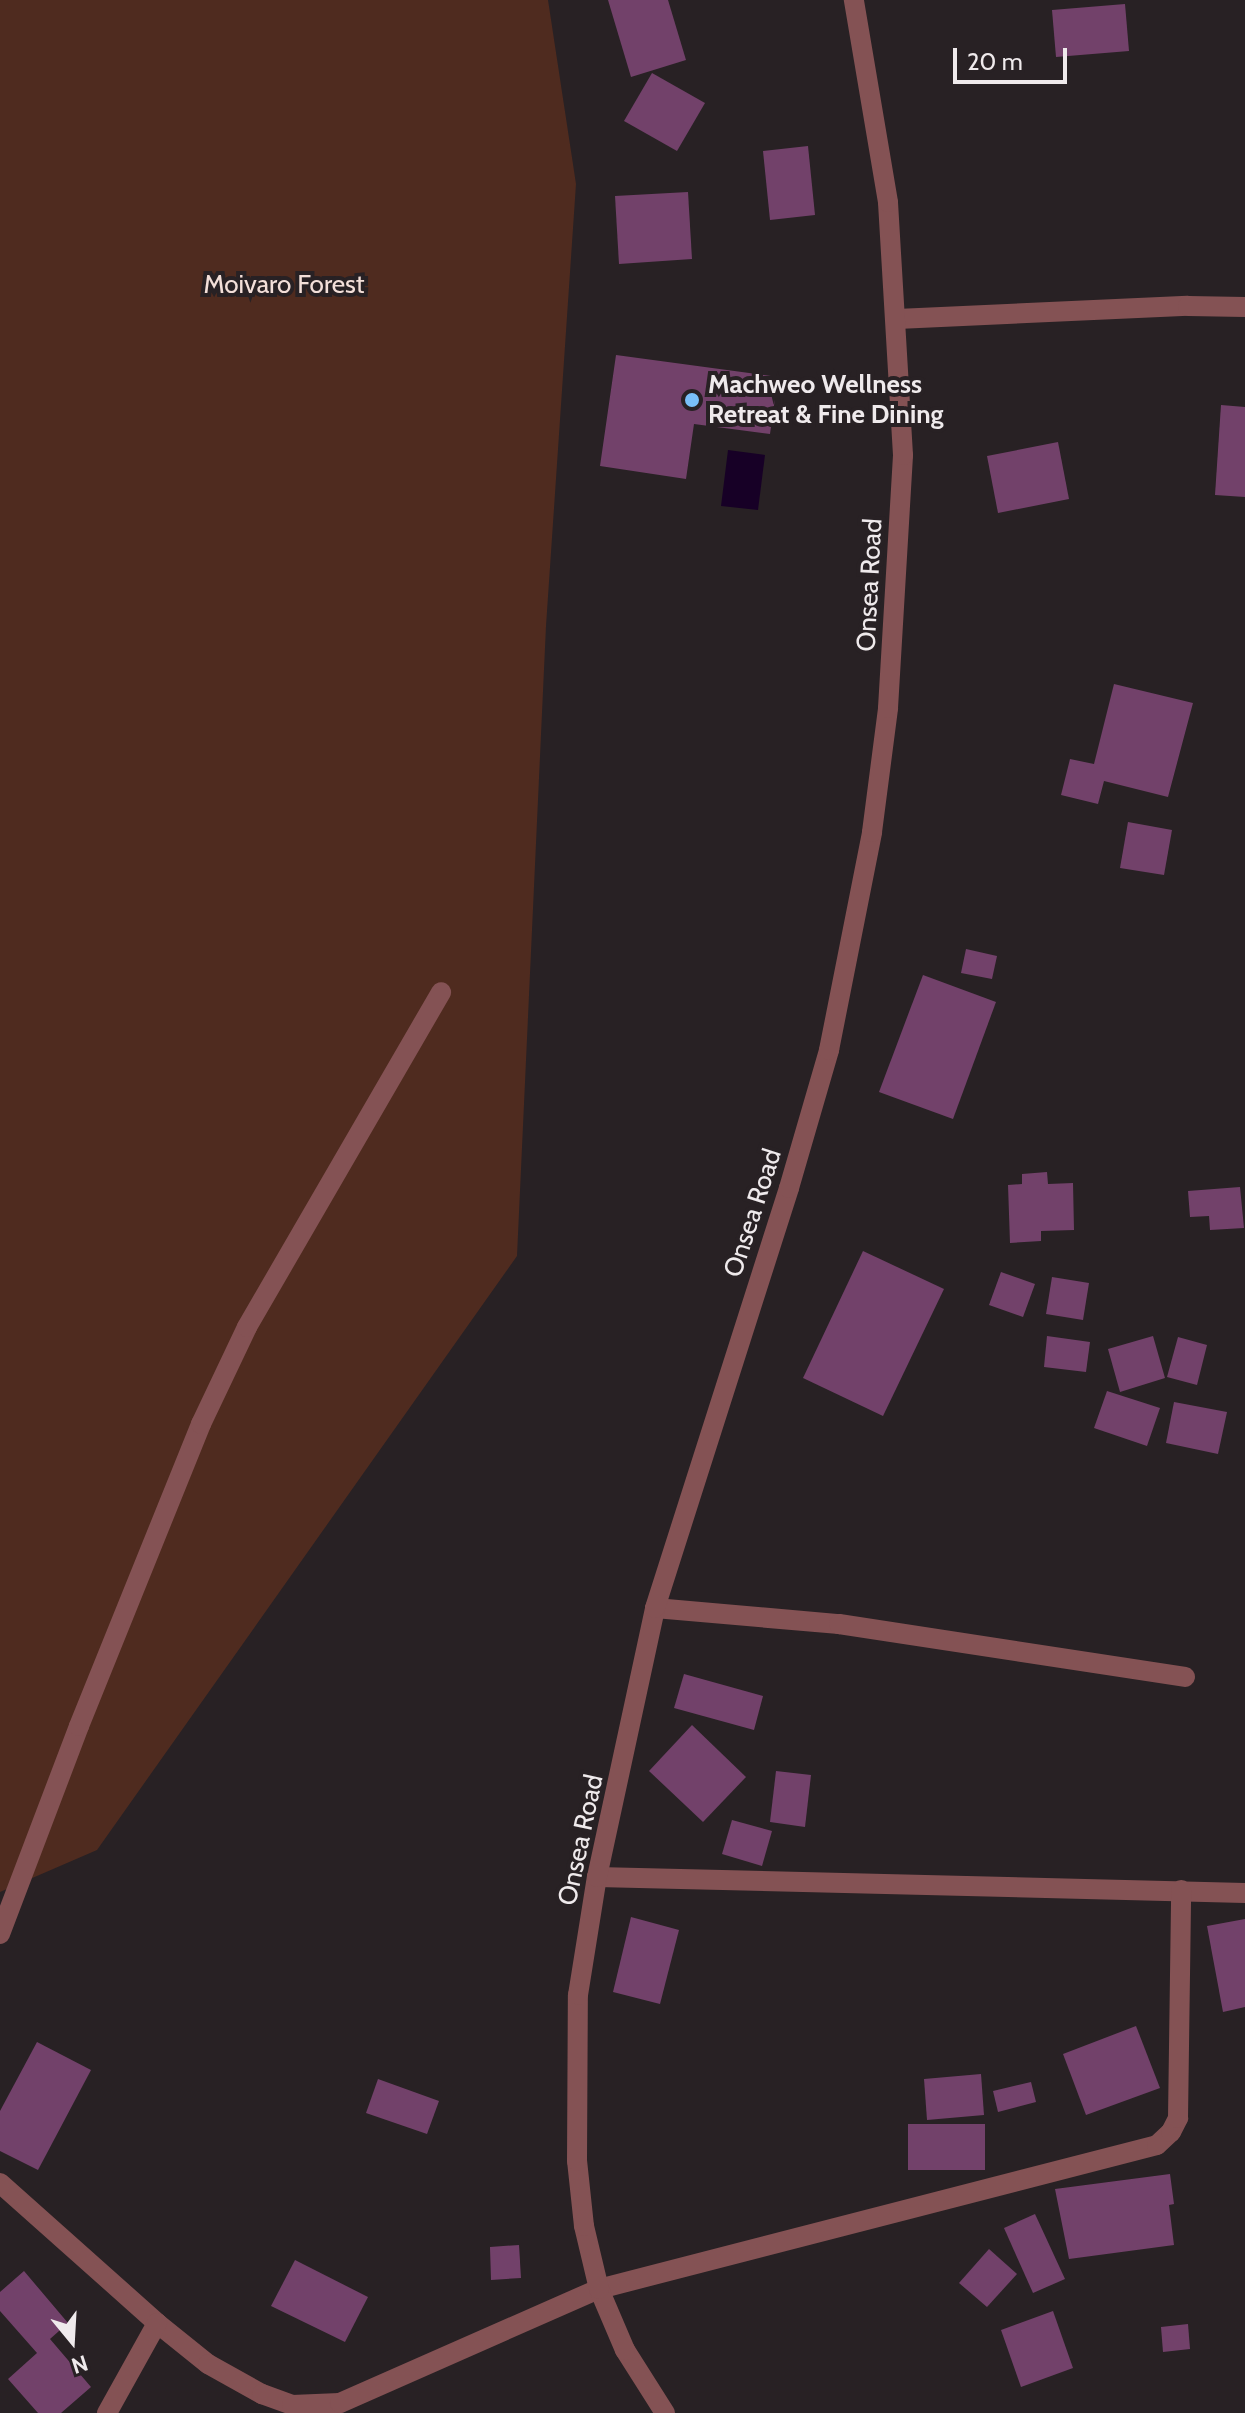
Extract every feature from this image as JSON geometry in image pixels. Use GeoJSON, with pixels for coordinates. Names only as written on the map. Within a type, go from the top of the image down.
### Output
{"type":"FeatureCollection","features":[{"type":"Feature","properties":{"kind":"street","name":"Onsea Road"},"geometry":{"type":"LineString","coordinates":[[665,2413],[625,2350],[599,2289],[584,2226],[576,2089],[578,1995],[597,1877],[655,1608],[789,1188],[829,1050],[872,832],[889,694],[903,455],[888,202],[854,0]]}},
{"type":"Feature","properties":{"kind":"street"},"geometry":{"type":"LineString","coordinates":[[897,319],[1188,306],[1245,307]]}},
{"type":"Feature","properties":{"kind":"street"},"geometry":{"type":"LineString","coordinates":[[0,1934],[67,1754],[201,1424],[247,1327],[441,992]]}},
{"type":"Feature","properties":{"kind":"street"},"geometry":{"type":"LineString","coordinates":[[655,1608],[839,1624],[1185,1677]]}},
{"type":"Feature","properties":{"kind":"street"},"geometry":{"type":"LineString","coordinates":[[597,1877],[1245,1893]]}},
{"type":"Feature","properties":{"kind":"street"},"geometry":{"type":"LineString","coordinates":[[0,2183],[157,2323],[208,2364],[292,2409],[329,2404],[365,2393],[599,2289],[1157,2145],[1171,2132],[1178,2118],[1181,1890]]}},
{"type":"Feature","properties":{"kind":"street"},"geometry":{"type":"LineString","coordinates":[[107,2413],[157,2323]]}},
{"type":"Feature","properties":{"kind":"green space","name":"Moivaro Forest"},"geometry":{"type":"Polygon","coordinates":[[[0,0],[548,0],[576,184],[546,626],[517,1256],[97,1850],[0,1892],[0,0]]]}},
{"type":"Feature","properties":{"kind":"shaded area"},"geometry":{"type":"Polygon","coordinates":[[[728,450],[765,455],[758,510],[721,506],[728,450]]]}},
{"type":"Feature","properties":{"kind":"building"},"geometry":{"type":"Polygon","coordinates":[[[608,0],[668,0],[686,60],[631,77],[608,0]]]}},
{"type":"Feature","properties":{"kind":"building"},"geometry":{"type":"Polygon","coordinates":[[[1125,4],[1129,51],[1056,57],[1052,10],[1125,4]]]}},
{"type":"Feature","properties":{"kind":"building"},"geometry":{"type":"Polygon","coordinates":[[[652,73],[705,103],[677,151],[624,121],[652,73]]]}},
{"type":"Feature","properties":{"kind":"building"},"geometry":{"type":"Polygon","coordinates":[[[808,146],[815,215],[770,220],[763,151],[808,146]]]}},
{"type":"Feature","properties":{"kind":"building"},"geometry":{"type":"Polygon","coordinates":[[[688,192],[692,259],[619,264],[615,196],[688,192]]]}},
{"type":"Feature","properties":{"kind":"building","name":"Machweo Wellness Retreat & Fine Dining"},"geometry":{"type":"Polygon","coordinates":[[[616,355],[778,377],[770,434],[694,424],[686,479],[600,466],[616,355]]]}},
{"type":"Feature","properties":{"kind":"building"},"geometry":{"type":"Polygon","coordinates":[[[1221,405],[1245,407],[1245,497],[1215,495],[1221,405]]]}},
{"type":"Feature","properties":{"kind":"building"},"geometry":{"type":"Polygon","coordinates":[[[1058,442],[1069,499],[998,513],[987,456],[1058,442]]]}},
{"type":"Feature","properties":{"kind":"building"},"geometry":{"type":"Polygon","coordinates":[[[1114,684],[1193,703],[1168,797],[1104,781],[1098,804],[1061,795],[1070,759],[1094,764],[1114,684]]]}},
{"type":"Feature","properties":{"kind":"building"},"geometry":{"type":"Polygon","coordinates":[[[1128,822],[1172,830],[1164,875],[1120,868],[1128,822]]]}},
{"type":"Feature","properties":{"kind":"building"},"geometry":{"type":"Polygon","coordinates":[[[966,949],[997,956],[992,979],[961,973],[966,949]]]}},
{"type":"Feature","properties":{"kind":"building"},"geometry":{"type":"Polygon","coordinates":[[[923,975],[996,1002],[953,1119],[879,1092],[923,975]]]}},
{"type":"Feature","properties":{"kind":"building"},"geometry":{"type":"Polygon","coordinates":[[[1047,1172],[1048,1184],[1073,1183],[1074,1230],[1041,1231],[1041,1241],[1010,1243],[1008,1185],[1022,1184],[1022,1174],[1047,1172]]]}},
{"type":"Feature","properties":{"kind":"building"},"geometry":{"type":"Polygon","coordinates":[[[1240,1187],[1244,1228],[1210,1230],[1209,1216],[1190,1217],[1188,1191],[1240,1187]]]}},
{"type":"Feature","properties":{"kind":"building"},"geometry":{"type":"Polygon","coordinates":[[[863,1251],[944,1289],[883,1416],[803,1378],[863,1251]]]}},
{"type":"Feature","properties":{"kind":"building"},"geometry":{"type":"Polygon","coordinates":[[[1001,1272],[1035,1284],[1023,1317],[989,1305],[1001,1272]]]}},
{"type":"Feature","properties":{"kind":"building"},"geometry":{"type":"Polygon","coordinates":[[[1052,1277],[1089,1283],[1083,1320],[1046,1314],[1052,1277]]]}},
{"type":"Feature","properties":{"kind":"building"},"geometry":{"type":"Polygon","coordinates":[[[1047,1336],[1090,1342],[1086,1372],[1044,1367],[1047,1336]]]}},
{"type":"Feature","properties":{"kind":"building"},"geometry":{"type":"Polygon","coordinates":[[[1153,1336],[1165,1378],[1120,1392],[1108,1349],[1153,1336]]]}},
{"type":"Feature","properties":{"kind":"building"},"geometry":{"type":"Polygon","coordinates":[[[1178,1337],[1207,1345],[1197,1385],[1167,1377],[1178,1337]]]}},
{"type":"Feature","properties":{"kind":"building"},"geometry":{"type":"Polygon","coordinates":[[[1107,1391],[1160,1408],[1147,1446],[1094,1428],[1107,1391]]]}},
{"type":"Feature","properties":{"kind":"building"},"geometry":{"type":"Polygon","coordinates":[[[1174,1402],[1227,1412],[1218,1454],[1166,1443],[1174,1402]]]}},
{"type":"Feature","properties":{"kind":"building"},"geometry":{"type":"Polygon","coordinates":[[[684,1674],[763,1696],[754,1730],[674,1708],[684,1674]]]}},
{"type":"Feature","properties":{"kind":"building"},"geometry":{"type":"Polygon","coordinates":[[[692,1725],[746,1777],[703,1822],[649,1771],[692,1725]]]}},
{"type":"Feature","properties":{"kind":"building"},"geometry":{"type":"Polygon","coordinates":[[[776,1771],[811,1775],[805,1827],[770,1822],[776,1771]]]}},
{"type":"Feature","properties":{"kind":"building"},"geometry":{"type":"Polygon","coordinates":[[[732,1820],[772,1831],[762,1866],[722,1854],[732,1820]]]}},
{"type":"Feature","properties":{"kind":"building"},"geometry":{"type":"Polygon","coordinates":[[[631,1917],[679,1930],[660,2004],[613,1992],[631,1917]]]}},
{"type":"Feature","properties":{"kind":"building"},"geometry":{"type":"Polygon","coordinates":[[[1245,1919],[1245,2007],[1223,2012],[1207,1926],[1245,1919]]]}},
{"type":"Feature","properties":{"kind":"building"},"geometry":{"type":"Polygon","coordinates":[[[1136,2026],[1160,2088],[1086,2115],[1063,2054],[1136,2026]]]}},
{"type":"Feature","properties":{"kind":"building"},"geometry":{"type":"Polygon","coordinates":[[[37,2042],[91,2070],[38,2170],[0,2151],[0,2111],[37,2042]]]}},
{"type":"Feature","properties":{"kind":"building"},"geometry":{"type":"Polygon","coordinates":[[[981,2074],[984,2115],[927,2120],[924,2079],[981,2074]]]}},
{"type":"Feature","properties":{"kind":"building"},"geometry":{"type":"Polygon","coordinates":[[[378,2079],[439,2101],[427,2134],[366,2113],[378,2079]]]}},
{"type":"Feature","properties":{"kind":"building"},"geometry":{"type":"Polygon","coordinates":[[[1031,2082],[1036,2102],[998,2112],[993,2091],[1031,2082]]]}},
{"type":"Feature","properties":{"kind":"building"},"geometry":{"type":"Polygon","coordinates":[[[908,2124],[985,2124],[985,2170],[908,2170],[908,2124]]]}},
{"type":"Feature","properties":{"kind":"building"},"geometry":{"type":"Polygon","coordinates":[[[1170,2174],[1174,2204],[1169,2205],[1174,2245],[1069,2259],[1055,2189],[1170,2174]]]}},
{"type":"Feature","properties":{"kind":"building"},"geometry":{"type":"Polygon","coordinates":[[[1035,2214],[1065,2279],[1033,2293],[1004,2228],[1035,2214]]]}},
{"type":"Feature","properties":{"kind":"building"},"geometry":{"type":"Polygon","coordinates":[[[519,2245],[521,2278],[491,2280],[490,2247],[519,2245]]]}},
{"type":"Feature","properties":{"kind":"building"},"geometry":{"type":"Polygon","coordinates":[[[989,2249],[1017,2274],[987,2307],[959,2283],[989,2249]]]}},
{"type":"Feature","properties":{"kind":"building"},"geometry":{"type":"Polygon","coordinates":[[[295,2260],[368,2297],[345,2342],[271,2306],[295,2260]]]}},
{"type":"Feature","properties":{"kind":"building"},"geometry":{"type":"Polygon","coordinates":[[[24,2271],[68,2323],[50,2339],[91,2387],[61,2413],[38,2413],[8,2379],[37,2353],[0,2311],[0,2292],[24,2271]]]}},
{"type":"Feature","properties":{"kind":"building"},"geometry":{"type":"Polygon","coordinates":[[[1053,2311],[1073,2368],[1021,2387],[1001,2330],[1053,2311]]]}},
{"type":"Feature","properties":{"kind":"building"},"geometry":{"type":"Polygon","coordinates":[[[1188,2324],[1190,2349],[1163,2352],[1161,2327],[1188,2324]]]}},
{"type":"Feature","properties":{"kind":"place","name":"Machweo Wellness Retreat & Fine Dining"},"geometry":{"type":"Point","coordinates":[692,400]}}]}
